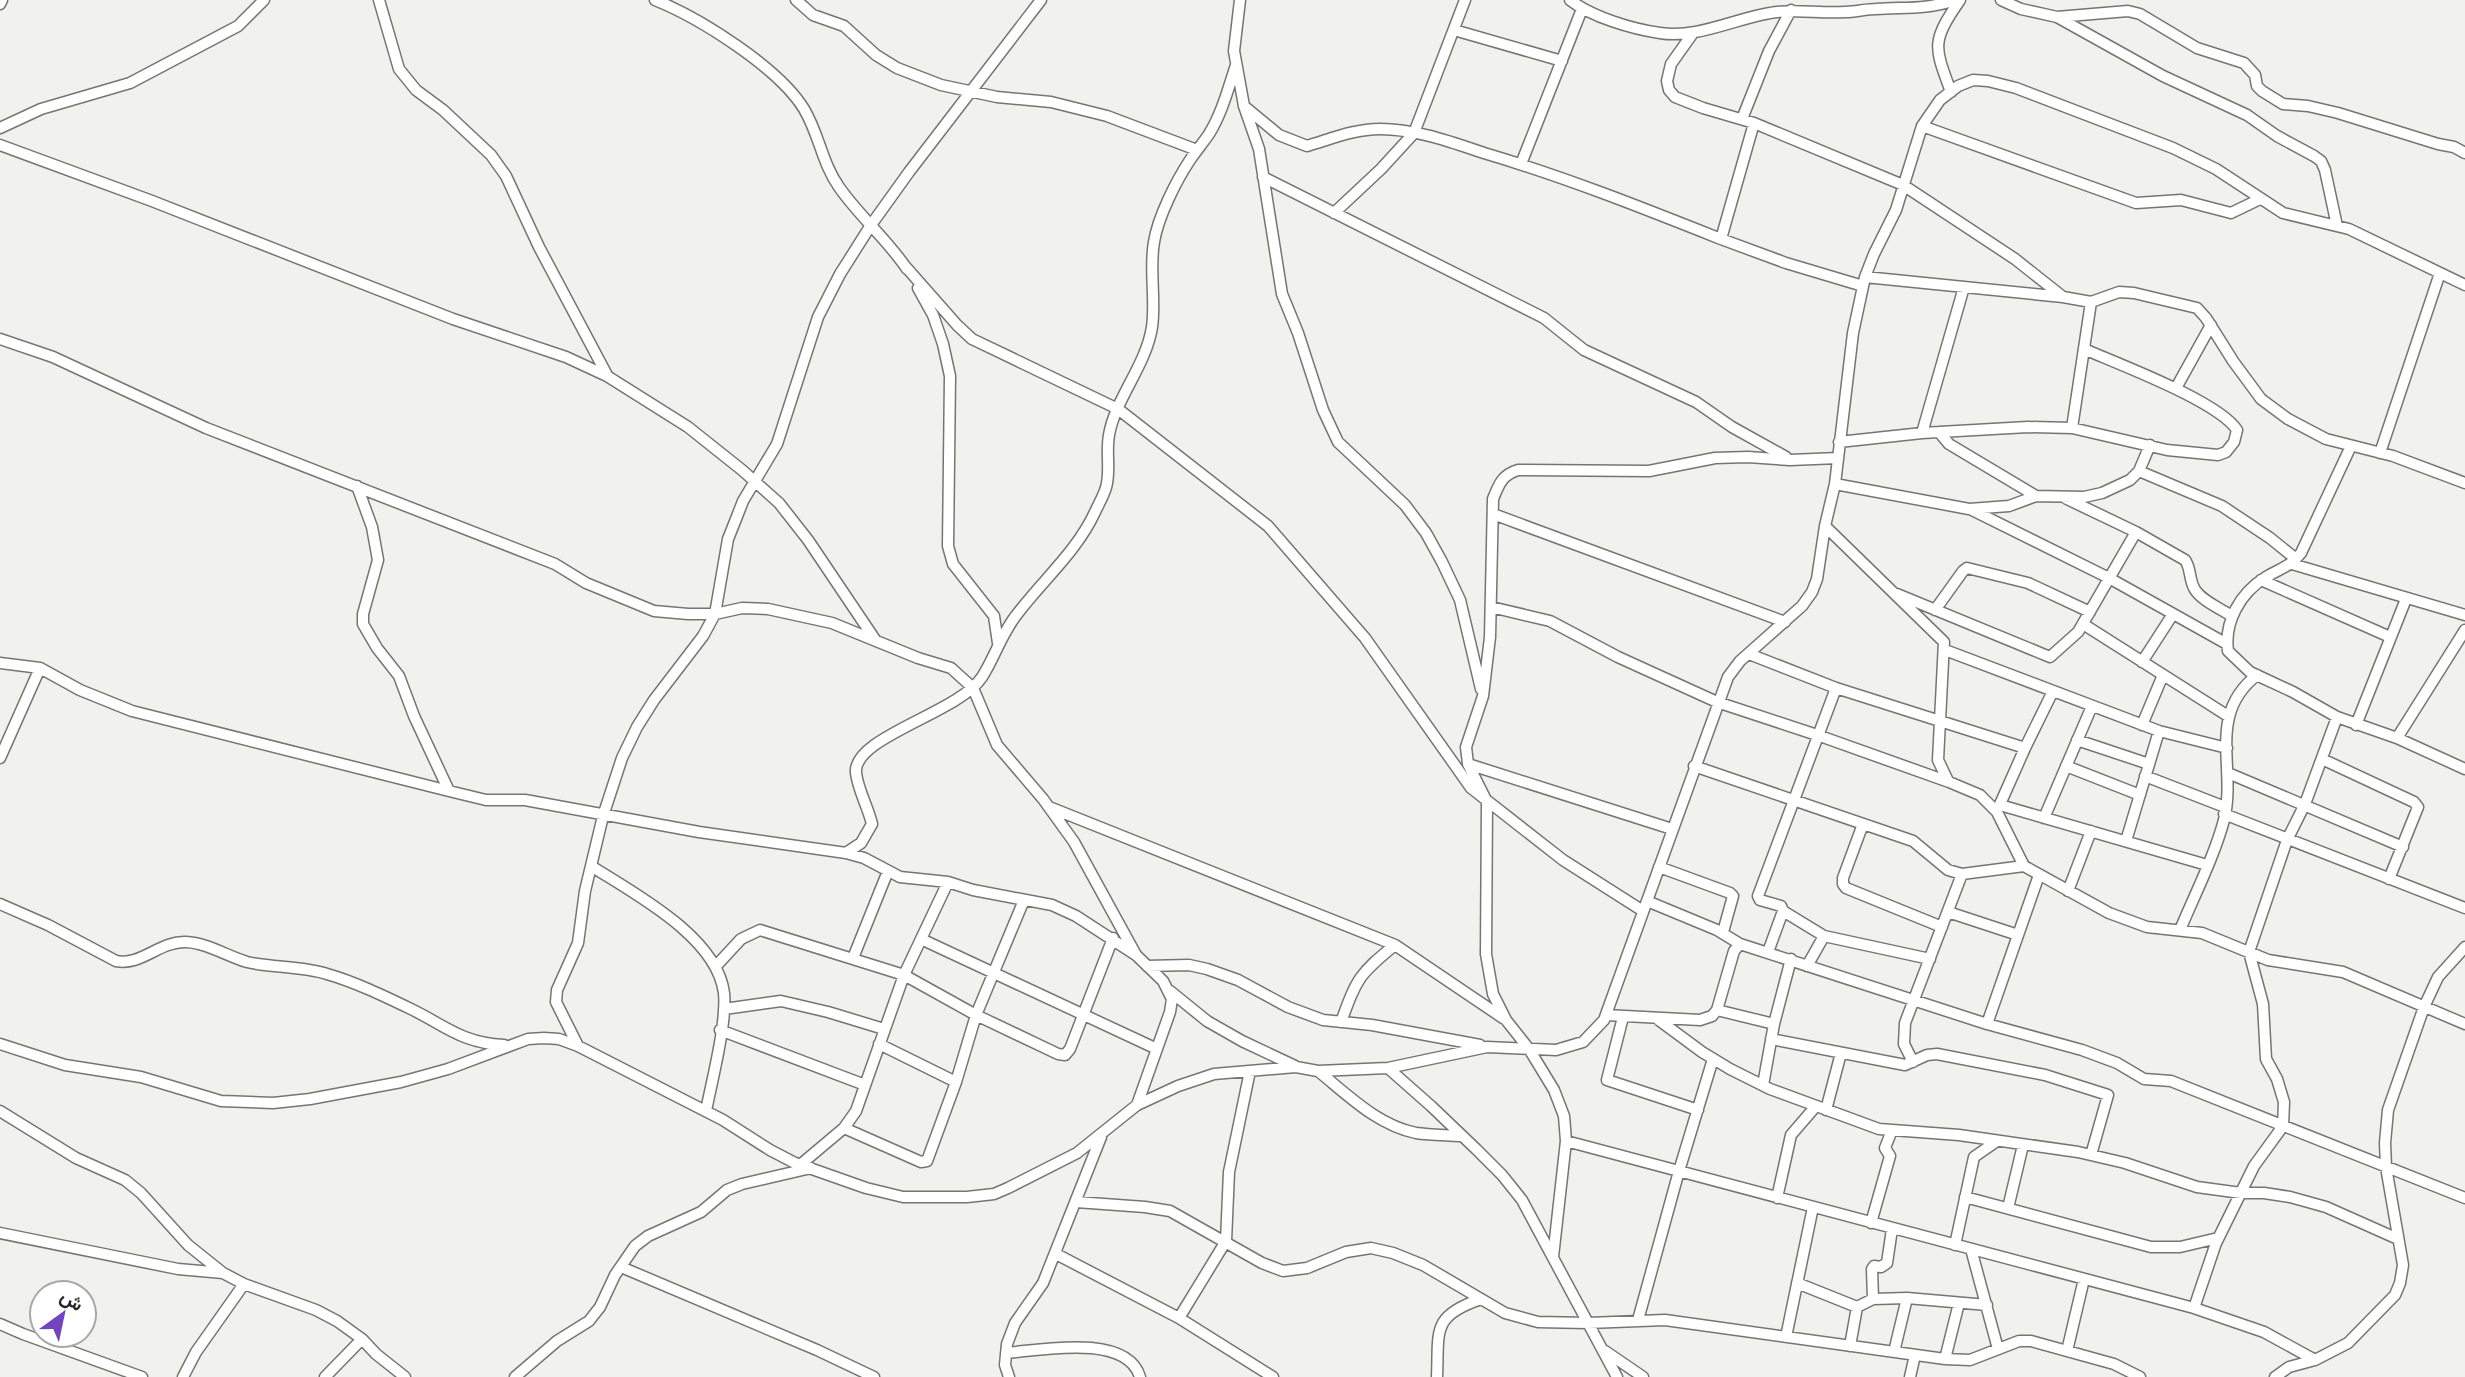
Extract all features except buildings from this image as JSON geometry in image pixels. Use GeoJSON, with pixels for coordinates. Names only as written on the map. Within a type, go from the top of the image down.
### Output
{"type":"FeatureCollection","features":[{"type":"Feature","properties":{"kind":"street"},"geometry":{"type":"LineString","coordinates":[[0,128],[41,109],[130,83],[238,26],[264,0]]}},
{"type":"Feature","properties":{"kind":"street"},"geometry":{"type":"LineString","coordinates":[[379,0],[399,69],[416,90],[443,110],[491,155],[506,176],[539,247],[607,376]]}},
{"type":"Feature","properties":{"kind":"street"},"geometry":{"type":"LineString","coordinates":[[655,0],[718,33],[786,86],[803,107],[816,131],[824,160],[838,186],[905,266],[972,339],[1118,409],[1268,526],[1365,638],[1471,788],[1563,860],[1643,911]]}},
{"type":"Feature","properties":{"kind":"street"},"geometry":{"type":"LineString","coordinates":[[796,0],[813,15],[844,26],[876,55],[897,68],[941,85],[997,97],[1051,102],[1108,116],[1197,150]]}},
{"type":"Feature","properties":{"kind":"street"},"geometry":{"type":"LineString","coordinates":[[578,1046],[556,1002],[557,990],[578,943],[585,891],[603,816],[622,758],[654,700],[703,636],[715,614],[728,540],[743,501],[777,444],[818,317],[840,274],[871,225],[1041,0]]}},
{"type":"Feature","properties":{"kind":"street"},"geometry":{"type":"LineString","coordinates":[[1240,0],[1234,51],[1244,106],[1259,149],[1280,285],[1323,410],[1338,442],[1405,505],[1426,533],[1460,600],[1483,696]]}},
{"type":"Feature","properties":{"kind":"street"},"geometry":{"type":"LineString","coordinates":[[1334,213],[1381,169],[1414,133],[1465,0]]}},
{"type":"Feature","properties":{"kind":"street"},"geometry":{"type":"LineString","coordinates":[[1570,0],[1582,9],[1661,33],[1693,33],[1744,18],[1791,10],[1844,13],[1879,8],[1925,8],[1958,0]]}},
{"type":"Feature","properties":{"kind":"street"},"geometry":{"type":"LineString","coordinates":[[1951,92],[1937,56],[1937,44],[1958,0]]}},
{"type":"Feature","properties":{"kind":"street"},"geometry":{"type":"LineString","coordinates":[[2001,0],[2021,9],[2057,17],[2163,76],[2247,115],[2277,136],[2314,156],[2321,161],[2325,170],[2337,226]]}},
{"type":"Feature","properties":{"kind":"street"},"geometry":{"type":"LineString","coordinates":[[1521,164],[1582,9]]}},
{"type":"Feature","properties":{"kind":"street"},"geometry":{"type":"LineString","coordinates":[[1742,119],[1769,51],[1791,10]]}},
{"type":"Feature","properties":{"kind":"street"},"geometry":{"type":"LineString","coordinates":[[2057,17],[2128,11],[2140,14],[2197,48],[2245,63],[2255,75],[2257,86],[2283,104],[2338,113],[2454,147],[2465,153]]}},
{"type":"Feature","properties":{"kind":"street"},"geometry":{"type":"LineString","coordinates":[[1454,30],[1562,61]]}},
{"type":"Feature","properties":{"kind":"street"},"geometry":{"type":"LineString","coordinates":[[1693,33],[1671,64],[1667,81],[1669,90],[1675,97],[1754,123],[1903,185],[2015,259],[2063,297]]}},
{"type":"Feature","properties":{"kind":"street"},"geometry":{"type":"LineString","coordinates":[[846,853],[861,844],[872,824],[856,774],[857,762],[864,752],[884,737],[949,706],[973,688],[982,678],[998,643],[1017,614],[1075,547],[1094,514],[1107,483],[1109,433],[1139,369],[1152,326],[1154,242],[1169,199],[1222,109],[1236,65]]}},
{"type":"Feature","properties":{"kind":"street"},"geometry":{"type":"LineString","coordinates":[[1147,966],[1189,965],[1207,969],[1238,980],[1288,1007],[1323,1020],[1371,1025],[1488,1047],[1556,1050],[1583,1042],[1594,1033],[1606,1015],[1728,677],[1802,606],[1815,586],[1835,484],[1853,333],[1864,282],[1874,254],[1896,210],[1922,125],[1940,100],[1973,80],[2016,88],[2173,148],[2216,169],[2283,213],[2337,226],[2465,285]]}},
{"type":"Feature","properties":{"kind":"street"},"geometry":{"type":"LineString","coordinates":[[1244,106],[1279,135],[1307,146],[1342,134],[1377,129],[1414,133],[1521,164],[1613,195],[1786,263],[1864,282],[1965,287],[2091,302],[2119,292],[2134,293],[2193,306],[2201,311],[2261,398],[2312,433],[2380,453],[2465,483]]}},
{"type":"Feature","properties":{"kind":"street"},"geometry":{"type":"LineString","coordinates":[[1721,239],[1754,123]]}},
{"type":"Feature","properties":{"kind":"street"},"geometry":{"type":"LineString","coordinates":[[1922,125],[2136,203],[2181,200],[2231,213],[2260,199]]}},
{"type":"Feature","properties":{"kind":"street"},"geometry":{"type":"LineString","coordinates":[[0,145],[152,201],[453,319],[566,357],[607,376],[688,427],[779,503],[808,540],[877,641]]}},
{"type":"Feature","properties":{"kind":"street"},"geometry":{"type":"LineString","coordinates":[[1263,177],[1544,318],[1584,350],[1696,402],[1732,427],[1790,460]]}},
{"type":"Feature","properties":{"kind":"street"},"geometry":{"type":"LineString","coordinates":[[905,266],[933,315],[950,376],[948,546],[953,564],[994,616],[998,643]]}},
{"type":"Feature","properties":{"kind":"street"},"geometry":{"type":"LineString","coordinates":[[2380,453],[2440,273]]}},
{"type":"Feature","properties":{"kind":"street"},"geometry":{"type":"LineString","coordinates":[[1922,433],[1965,287]]}},
{"type":"Feature","properties":{"kind":"street"},"geometry":{"type":"LineString","coordinates":[[2072,428],[2091,302]]}},
{"type":"Feature","properties":{"kind":"street"},"geometry":{"type":"LineString","coordinates":[[2176,388],[2211,325]]}},
{"type":"Feature","properties":{"kind":"street"},"geometry":{"type":"LineString","coordinates":[[0,339],[52,357],[205,428],[555,564],[586,583],[654,611],[715,614],[741,608],[768,609],[832,623],[951,668],[973,688],[997,745],[1074,842],[1136,955]]}},
{"type":"Feature","properties":{"kind":"street"},"geometry":{"type":"LineString","coordinates":[[1839,442],[1922,433],[2072,428],[2167,450],[2218,455],[2226,452],[2234,442],[2237,430],[2234,425],[2176,388],[2084,349]]}},
{"type":"Feature","properties":{"kind":"street"},"geometry":{"type":"LineString","coordinates":[[1940,432],[1949,444],[2035,496]]}},
{"type":"Feature","properties":{"kind":"street"},"geometry":{"type":"LineString","coordinates":[[1835,484],[1969,509],[2009,506],[2035,496],[2062,497],[2102,493],[2130,480],[2139,471],[2150,445]]}},
{"type":"Feature","properties":{"kind":"street"},"geometry":{"type":"LineString","coordinates":[[2351,446],[2309,540],[2294,562],[2260,580],[2242,598],[2232,616],[2226,637],[2228,651],[2235,660],[2257,675],[2337,717],[2397,738],[2465,769]]}},
{"type":"Feature","properties":{"kind":"street"},"geometry":{"type":"LineString","coordinates":[[1553,1257],[1566,1141],[1564,1116],[1554,1090],[1529,1049],[1506,1020],[1493,994],[1486,954],[1487,802],[1468,764],[1466,747],[1483,696],[1490,637],[1493,499],[1500,481],[1507,473],[1518,470],[1648,471],[1715,457],[1790,460],[1838,458]]}},
{"type":"Feature","properties":{"kind":"street"},"geometry":{"type":"LineString","coordinates":[[2139,471],[2222,506],[2270,538],[2294,562],[2406,599],[2465,615]]}},
{"type":"Feature","properties":{"kind":"street"},"geometry":{"type":"LineString","coordinates":[[357,486],[372,527],[378,560],[363,614],[363,624],[377,648],[399,676],[414,716],[449,791]]}},
{"type":"Feature","properties":{"kind":"street"},"geometry":{"type":"LineString","coordinates":[[2062,497],[2136,532],[2185,560],[2192,586],[2199,594],[2232,616]]}},
{"type":"Feature","properties":{"kind":"street"},"geometry":{"type":"LineString","coordinates":[[1969,509],[2109,578],[2227,644]]}},
{"type":"Feature","properties":{"kind":"street"},"geometry":{"type":"LineString","coordinates":[[1493,514],[1785,622]]}},
{"type":"Feature","properties":{"kind":"street"},"geometry":{"type":"LineString","coordinates":[[1825,526],[1940,635],[1944,642],[1938,760],[1949,782]]}},
{"type":"Feature","properties":{"kind":"street"},"geometry":{"type":"LineString","coordinates":[[1897,594],[2050,657],[2078,632],[2136,532]]}},
{"type":"Feature","properties":{"kind":"street"},"geometry":{"type":"LineString","coordinates":[[1935,610],[1963,571],[1968,569],[2028,583],[2090,612]]}},
{"type":"Feature","properties":{"kind":"street"},"geometry":{"type":"LineString","coordinates":[[2260,580],[2390,637]]}},
{"type":"Feature","properties":{"kind":"street"},"geometry":{"type":"LineString","coordinates":[[2356,725],[2406,599]]}},
{"type":"Feature","properties":{"kind":"street"},"geometry":{"type":"LineString","coordinates":[[1491,607],[1550,621],[1618,657],[1717,702],[1949,782],[1980,795],[1999,808],[2091,831],[2207,865]]}},
{"type":"Feature","properties":{"kind":"street"},"geometry":{"type":"LineString","coordinates":[[2142,662],[2173,614]]}},
{"type":"Feature","properties":{"kind":"street"},"geometry":{"type":"LineString","coordinates":[[2083,624],[2228,716]]}},
{"type":"Feature","properties":{"kind":"street"},"geometry":{"type":"LineString","coordinates":[[2397,738],[2465,630]]}},
{"type":"Feature","properties":{"kind":"street"},"geometry":{"type":"LineString","coordinates":[[1945,650],[2159,731],[2227,748]]}},
{"type":"Feature","properties":{"kind":"street"},"geometry":{"type":"LineString","coordinates":[[1749,654],[1836,688],[2025,748]]}},
{"type":"Feature","properties":{"kind":"street"},"geometry":{"type":"LineString","coordinates":[[0,663],[40,668],[87,693],[132,711],[485,800],[525,800],[710,834],[846,853],[864,858],[900,877],[948,882],[973,890],[1052,905],[1113,938],[1136,955],[1170,991],[1207,1021],[1296,1067]]}},
{"type":"Feature","properties":{"kind":"street"},"geometry":{"type":"LineString","coordinates":[[0,758],[40,668]]}},
{"type":"Feature","properties":{"kind":"street"},"geometry":{"type":"LineString","coordinates":[[2141,724],[2163,675]]}},
{"type":"Feature","properties":{"kind":"street"},"geometry":{"type":"LineString","coordinates":[[2180,930],[2207,865],[2225,810],[2228,716],[2246,684],[2257,675]]}},
{"type":"Feature","properties":{"kind":"street"},"geometry":{"type":"LineString","coordinates":[[1836,688],[1758,896],[1760,900],[1781,906],[1783,911],[1824,936],[1930,959]]}},
{"type":"Feature","properties":{"kind":"street"},"geometry":{"type":"LineString","coordinates":[[2053,691],[1999,808],[2024,866],[2109,913],[2137,925],[2202,933],[2268,960],[2343,972],[2465,1024]]}},
{"type":"Feature","properties":{"kind":"street"},"geometry":{"type":"LineString","coordinates":[[2043,818],[2092,706]]}},
{"type":"Feature","properties":{"kind":"street"},"geometry":{"type":"LineString","coordinates":[[2194,1308],[2218,1238],[2254,1166],[2283,1126],[2284,1102],[2277,1079],[2266,1059],[2263,1004],[2249,952],[2287,840],[2305,804],[2337,717]]}},
{"type":"Feature","properties":{"kind":"street"},"geometry":{"type":"LineString","coordinates":[[2126,841],[2159,731]]}},
{"type":"Feature","properties":{"kind":"street"},"geometry":{"type":"LineString","coordinates":[[2077,740],[2149,764]]}},
{"type":"Feature","properties":{"kind":"street"},"geometry":{"type":"LineString","coordinates":[[2322,760],[2414,802],[2418,807],[2418,813],[2389,879]]}},
{"type":"Feature","properties":{"kind":"street"},"geometry":{"type":"LineString","coordinates":[[1468,764],[1672,829]]}},
{"type":"Feature","properties":{"kind":"street"},"geometry":{"type":"LineString","coordinates":[[1694,766],[1913,841],[1948,870],[1962,874],[2024,866]]}},
{"type":"Feature","properties":{"kind":"street"},"geometry":{"type":"LineString","coordinates":[[2066,766],[2140,795]]}},
{"type":"Feature","properties":{"kind":"street"},"geometry":{"type":"LineString","coordinates":[[2228,773],[2403,847]]}},
{"type":"Feature","properties":{"kind":"street"},"geometry":{"type":"LineString","coordinates":[[2146,776],[2287,840],[2465,908]]}},
{"type":"Feature","properties":{"kind":"street"},"geometry":{"type":"LineString","coordinates":[[1048,807],[1395,945],[1506,1020]]}},
{"type":"Feature","properties":{"kind":"street"},"geometry":{"type":"LineString","coordinates":[[1863,824],[1843,878],[1846,888],[1942,927]]}},
{"type":"Feature","properties":{"kind":"street"},"geometry":{"type":"LineString","coordinates":[[2068,891],[2091,831]]}},
{"type":"Feature","properties":{"kind":"street"},"geometry":{"type":"LineString","coordinates":[[591,866],[679,924],[716,967],[724,995],[724,1009],[706,1111]]}},
{"type":"Feature","properties":{"kind":"street"},"geometry":{"type":"LineString","coordinates":[[1658,867],[1730,893],[1733,897],[1723,932]]}},
{"type":"Feature","properties":{"kind":"street"},"geometry":{"type":"LineString","coordinates":[[853,958],[888,871]]}},
{"type":"Feature","properties":{"kind":"street"},"geometry":{"type":"LineString","coordinates":[[1913,1062],[1904,1044],[1905,1023],[1962,874]]}},
{"type":"Feature","properties":{"kind":"street"},"geometry":{"type":"LineString","coordinates":[[1987,1024],[2039,875]]}},
{"type":"Feature","properties":{"kind":"street"},"geometry":{"type":"LineString","coordinates":[[515,1377],[557,1341],[589,1321],[635,1246],[648,1236],[701,1212],[727,1190],[805,1167],[844,1128],[856,1111],[904,975],[948,882]]}},
{"type":"Feature","properties":{"kind":"street"},"geometry":{"type":"LineString","coordinates":[[844,1128],[921,1162],[927,1161],[956,1082],[976,1015],[1024,900]]}},
{"type":"Feature","properties":{"kind":"street"},"geometry":{"type":"LineString","coordinates":[[1647,901],[1723,932],[1740,944],[1987,1024],[2082,1050],[2117,1063],[2144,1079],[2171,1081],[2465,1198]]}},
{"type":"Feature","properties":{"kind":"street"},"geometry":{"type":"LineString","coordinates":[[0,904],[48,925],[116,961],[128,963],[166,946],[183,942],[197,944],[245,961],[329,974],[412,1010],[459,1037],[477,1043],[509,1045]]}},
{"type":"Feature","properties":{"kind":"street"},"geometry":{"type":"LineString","coordinates":[[1768,952],[1783,911]]}},
{"type":"Feature","properties":{"kind":"street"},"geometry":{"type":"LineString","coordinates":[[1948,912],[2018,935]]}},
{"type":"Feature","properties":{"kind":"street"},"geometry":{"type":"LineString","coordinates":[[716,967],[741,939],[760,930],[904,975],[976,1015],[1065,1055],[1070,1049],[1113,938]]}},
{"type":"Feature","properties":{"kind":"street"},"geometry":{"type":"LineString","coordinates":[[1807,965],[1824,936]]}},
{"type":"Feature","properties":{"kind":"street"},"geometry":{"type":"LineString","coordinates":[[921,939],[1157,1049]]}},
{"type":"Feature","properties":{"kind":"street"},"geometry":{"type":"LineString","coordinates":[[1606,1015],[1700,1020],[1712,1016],[1717,1010],[1734,951],[1740,944]]}},
{"type":"Feature","properties":{"kind":"street"},"geometry":{"type":"LineString","coordinates":[[1341,1021],[1355,982],[1367,967],[1395,945]]}},
{"type":"Feature","properties":{"kind":"street"},"geometry":{"type":"LineString","coordinates":[[2276,1377],[2289,1367],[2315,1360],[2348,1343],[2395,1295],[2403,1265],[2386,1167],[2388,1110],[2424,1007],[2438,977],[2465,947]]}},
{"type":"Feature","properties":{"kind":"street"},"geometry":{"type":"LineString","coordinates":[[1763,1085],[1774,1024],[1791,960]]}},
{"type":"Feature","properties":{"kind":"street"},"geometry":{"type":"LineString","coordinates":[[1137,1105],[1170,1012],[1170,991]]}},
{"type":"Feature","properties":{"kind":"street"},"geometry":{"type":"LineString","coordinates":[[724,1009],[781,1001],[884,1029]]}},
{"type":"Feature","properties":{"kind":"street"},"geometry":{"type":"LineString","coordinates":[[1717,1010],[1774,1024]]}},
{"type":"Feature","properties":{"kind":"street"},"geometry":{"type":"LineString","coordinates":[[1623,1017],[1607,1080],[1698,1110]]}},
{"type":"Feature","properties":{"kind":"street"},"geometry":{"type":"LineString","coordinates":[[1656,1018],[1713,1059],[1763,1085],[1879,1129],[1997,1141],[2091,1155],[2125,1163],[2197,1187],[2264,1193],[2326,1207],[2398,1239]]}},
{"type":"Feature","properties":{"kind":"street"},"geometry":{"type":"LineString","coordinates":[[720,1030],[865,1085]]}},
{"type":"Feature","properties":{"kind":"street"},"geometry":{"type":"LineString","coordinates":[[0,1044],[65,1065],[141,1077],[221,1101],[273,1103],[401,1082],[448,1069],[509,1045],[544,1038],[559,1039],[706,1111],[770,1150],[805,1167],[866,1188],[903,1197],[967,1197],[994,1194],[1077,1153],[1137,1105],[1214,1074],[1296,1067],[1318,1071],[1388,1068],[1488,1047]]}},
{"type":"Feature","properties":{"kind":"street"},"geometry":{"type":"LineString","coordinates":[[1771,1039],[1905,1065],[1927,1055],[1937,1054],[2045,1075],[2108,1095],[2091,1155]]}},
{"type":"Feature","properties":{"kind":"street"},"geometry":{"type":"LineString","coordinates":[[879,1044],[956,1082]]}},
{"type":"Feature","properties":{"kind":"street"},"geometry":{"type":"LineString","coordinates":[[1777,1198],[1791,1135],[1821,1108],[1841,1053]]}},
{"type":"Feature","properties":{"kind":"street"},"geometry":{"type":"LineString","coordinates":[[1638,1320],[1713,1059]]}},
{"type":"Feature","properties":{"kind":"street"},"geometry":{"type":"LineString","coordinates":[[1388,1068],[1502,1175],[1522,1200],[1615,1375]]}},
{"type":"Feature","properties":{"kind":"street"},"geometry":{"type":"LineString","coordinates":[[1179,1318],[1226,1241],[1229,1172],[1250,1071]]}},
{"type":"Feature","properties":{"kind":"street"},"geometry":{"type":"LineString","coordinates":[[1318,1071],[1370,1113],[1390,1125],[1416,1133],[1460,1136]]}},
{"type":"Feature","properties":{"kind":"street"},"geometry":{"type":"LineString","coordinates":[[0,1111],[76,1158],[125,1180],[141,1193],[188,1245],[223,1273],[337,1321],[405,1377]]}},
{"type":"Feature","properties":{"kind":"street"},"geometry":{"type":"LineString","coordinates":[[1871,1223],[1890,1156],[1885,1148],[1892,1130]]}},
{"type":"Feature","properties":{"kind":"street"},"geometry":{"type":"LineString","coordinates":[[1009,1377],[1005,1365],[1007,1344],[1015,1323],[1034,1298],[1056,1254],[1101,1135]]}},
{"type":"Feature","properties":{"kind":"street"},"geometry":{"type":"LineString","coordinates":[[1566,1141],[2194,1308],[2264,1332],[2315,1360]]}},
{"type":"Feature","properties":{"kind":"street"},"geometry":{"type":"LineString","coordinates":[[1955,1245],[1974,1157],[1997,1141]]}},
{"type":"Feature","properties":{"kind":"street"},"geometry":{"type":"LineString","coordinates":[[2008,1208],[2023,1145]]}},
{"type":"Feature","properties":{"kind":"street"},"geometry":{"type":"LineString","coordinates":[[1965,1196],[2151,1247],[2180,1247],[2218,1238]]}},
{"type":"Feature","properties":{"kind":"street"},"geometry":{"type":"LineString","coordinates":[[1076,1202],[1170,1211],[1262,1263],[1283,1271],[1307,1269],[1346,1252],[1358,1250],[1371,1248],[1393,1253],[1423,1265],[1505,1313],[1538,1322],[1665,1320],[1945,1359],[1970,1360],[2019,1341],[2031,1341],[2114,1364],[2140,1377]]}},
{"type":"Feature","properties":{"kind":"street"},"geometry":{"type":"LineString","coordinates":[[1786,1337],[1813,1207]]}},
{"type":"Feature","properties":{"kind":"street"},"geometry":{"type":"LineString","coordinates":[[1873,1299],[1872,1269],[1887,1263],[1892,1229]]}},
{"type":"Feature","properties":{"kind":"street"},"geometry":{"type":"LineString","coordinates":[[0,1233],[178,1269],[223,1273]]}},
{"type":"Feature","properties":{"kind":"street"},"geometry":{"type":"LineString","coordinates":[[1971,1250],[1998,1349]]}},
{"type":"Feature","properties":{"kind":"street"},"geometry":{"type":"LineString","coordinates":[[1056,1254],[1179,1318],[1273,1377]]}},
{"type":"Feature","properties":{"kind":"street"},"geometry":{"type":"LineString","coordinates":[[621,1267],[874,1377]]}},
{"type":"Feature","properties":{"kind":"street"},"geometry":{"type":"LineString","coordinates":[[2067,1351],[2084,1279]]}},
{"type":"Feature","properties":{"kind":"street"},"geometry":{"type":"LineString","coordinates":[[1797,1283],[1857,1307],[1873,1299],[1907,1298],[1987,1306]]}},
{"type":"Feature","properties":{"kind":"street"},"geometry":{"type":"LineString","coordinates":[[183,1377],[196,1352],[244,1284]]}},
{"type":"Feature","properties":{"kind":"street"},"geometry":{"type":"LineString","coordinates":[[1894,1352],[1907,1298]]}},
{"type":"Feature","properties":{"kind":"street"},"geometry":{"type":"LineString","coordinates":[[1437,1377],[1437,1342],[1441,1325],[1456,1308],[1481,1300]]}},
{"type":"Feature","properties":{"kind":"street"},"geometry":{"type":"LineString","coordinates":[[1945,1359],[1959,1303]]}},
{"type":"Feature","properties":{"kind":"street"},"geometry":{"type":"LineString","coordinates":[[1850,1346],[1857,1307]]}},
{"type":"Feature","properties":{"kind":"street"},"geometry":{"type":"LineString","coordinates":[[0,1324],[142,1377]]}},
{"type":"Feature","properties":{"kind":"street"},"geometry":{"type":"LineString","coordinates":[[325,1377],[362,1339]]}},
{"type":"Feature","properties":{"kind":"street"},"geometry":{"type":"LineString","coordinates":[[1006,1353],[1075,1347],[1104,1349],[1127,1359],[1138,1369],[1140,1377]]}},
{"type":"Feature","properties":{"kind":"street"},"geometry":{"type":"LineString","coordinates":[[1602,1349],[1643,1377]]}},
{"type":"Feature","properties":{"kind":"street"},"geometry":{"type":"LineString","coordinates":[[1910,1377],[1915,1355]]}}]}
